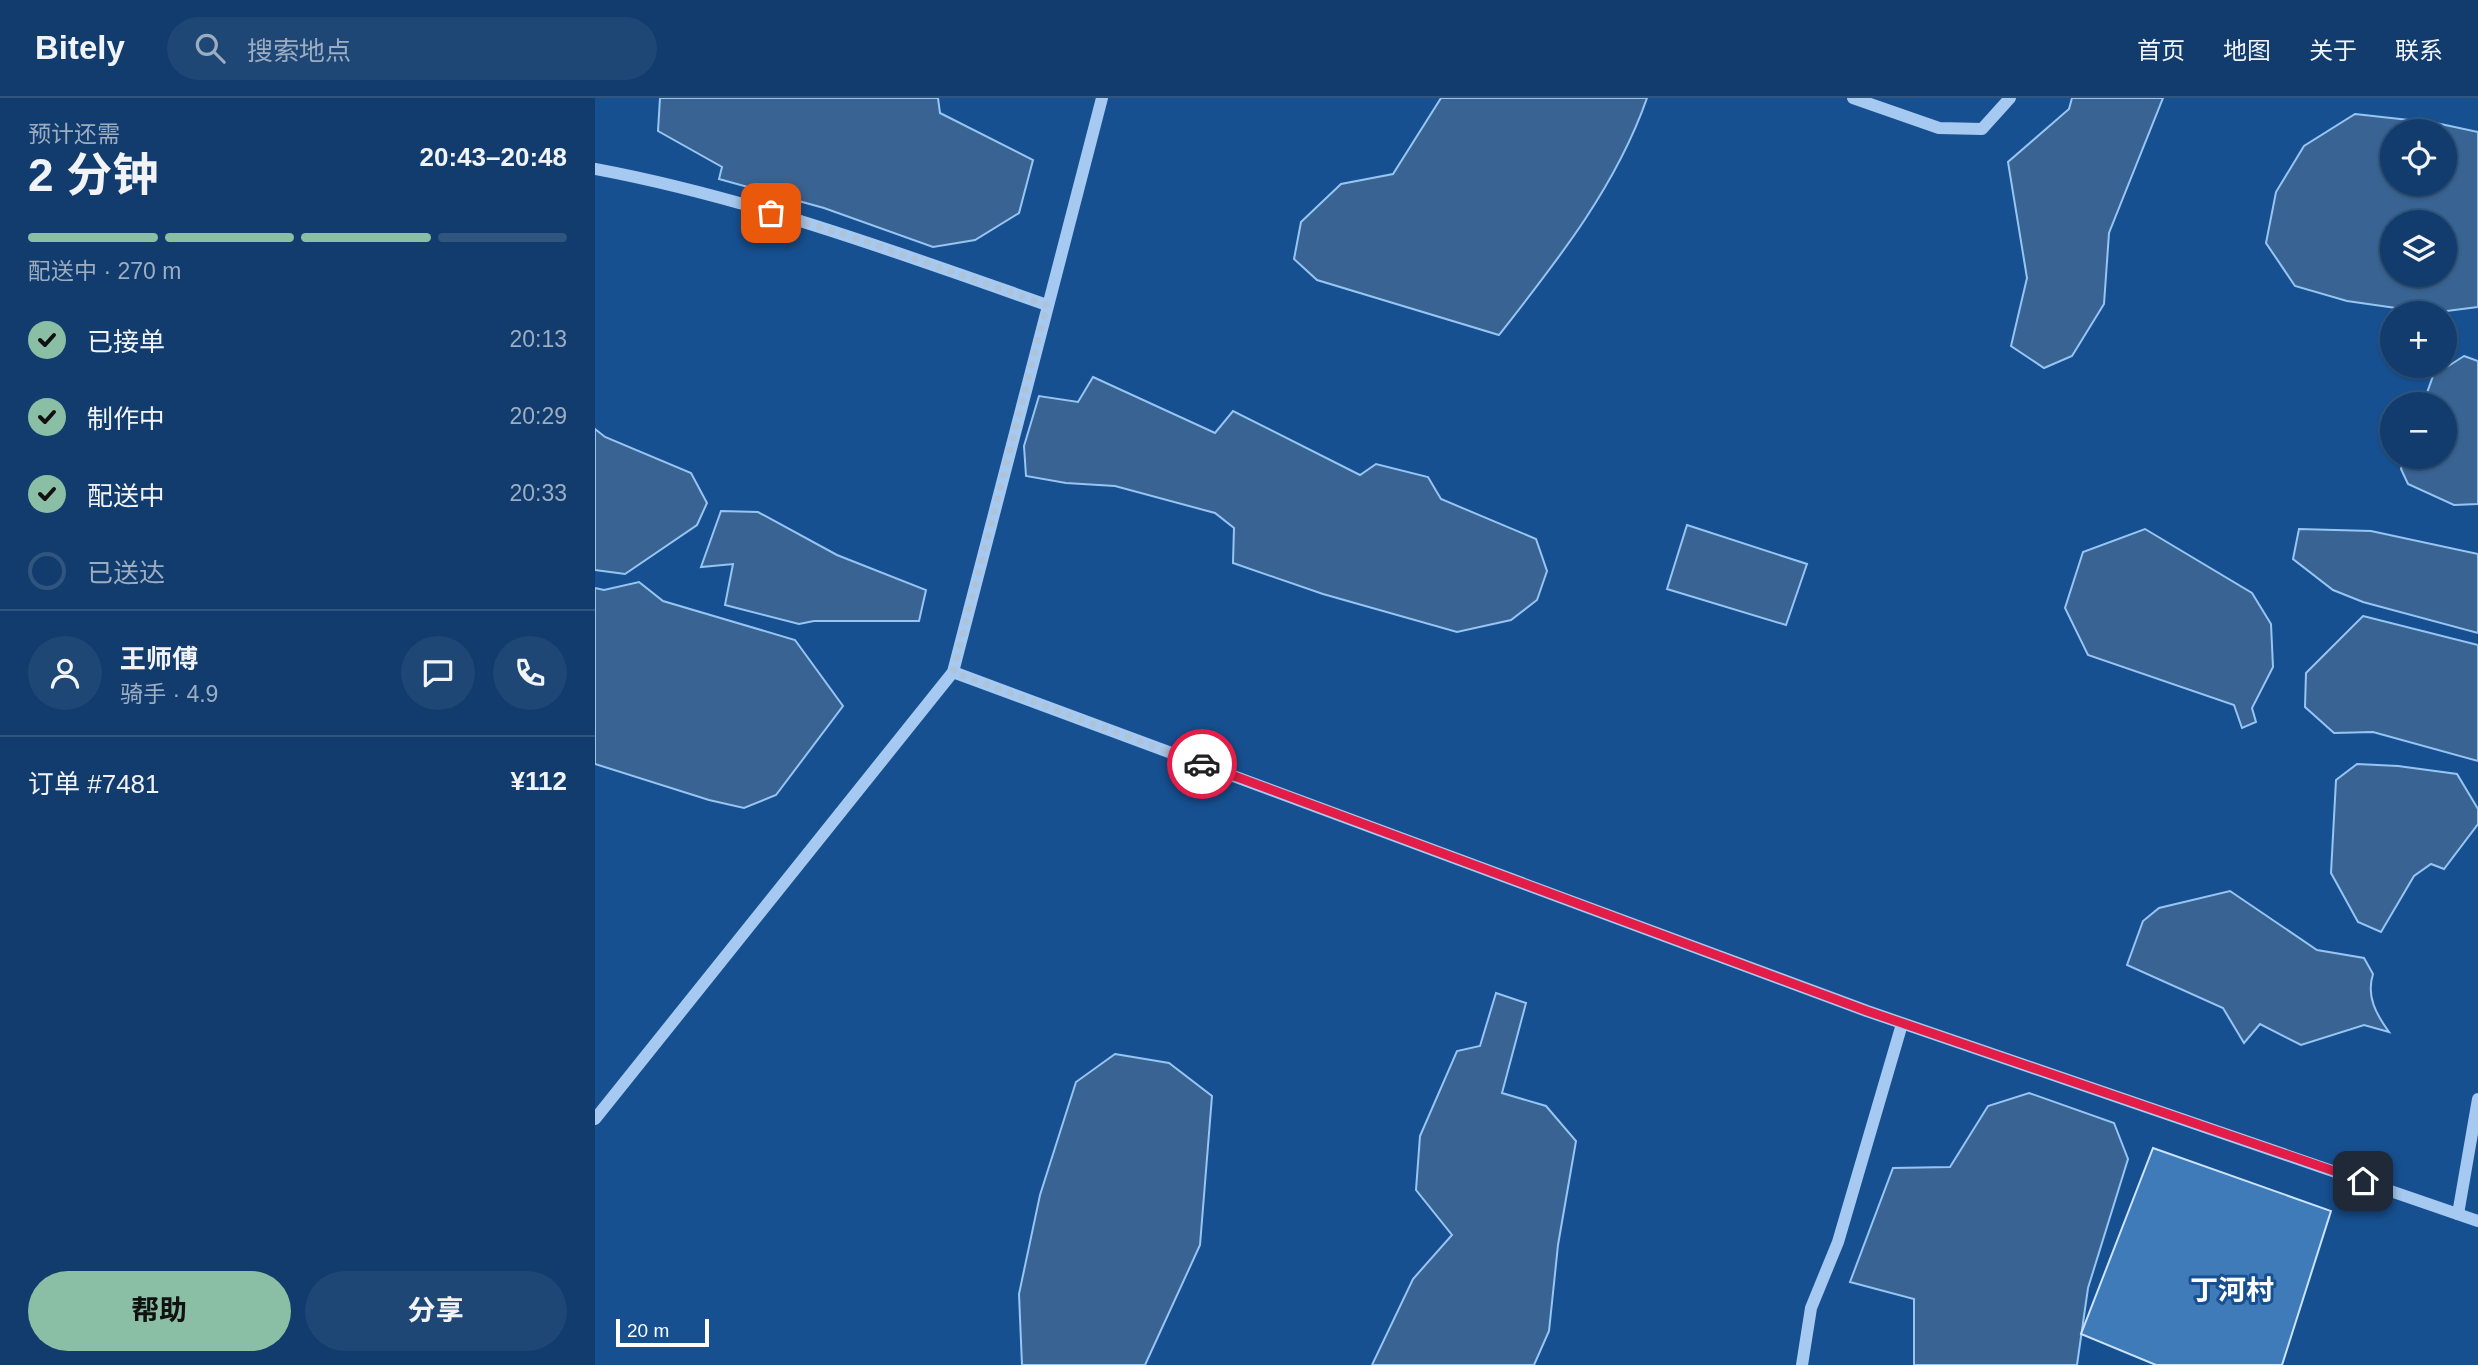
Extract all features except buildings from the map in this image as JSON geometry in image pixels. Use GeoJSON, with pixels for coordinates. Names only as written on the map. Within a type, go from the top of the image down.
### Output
{"type":"FeatureCollection","features":[{"type":"Feature","properties":{"kind":"street"},"geometry":{"type":"LineString","coordinates":[[595,1119],[953,672],[1102,98]]}},
{"type":"Feature","properties":{"kind":"street"},"geometry":{"type":"LineString","coordinates":[[1853,98],[1939,128],[1982,129],[2010,98]]}},
{"type":"Feature","properties":{"kind":"street"},"geometry":{"type":"LineString","coordinates":[[595,169],[669,183],[847,235],[1047,305]]}},
{"type":"Feature","properties":{"kind":"street"},"geometry":{"type":"LineString","coordinates":[[953,672],[1902,1024],[2478,1221]]}},
{"type":"Feature","properties":{"kind":"street"},"geometry":{"type":"LineString","coordinates":[[1802,1365],[1811,1308],[1838,1242],[1902,1024]]}},
{"type":"Feature","properties":{"kind":"street"},"geometry":{"type":"LineString","coordinates":[[2458,1214],[2478,1099]]}},
{"type":"Feature","properties":{"kind":"water"},"geometry":{"type":"Polygon","coordinates":[[[660,98],[938,98],[940,113],[1033,160],[1019,213],[975,240],[933,247],[824,208],[719,179],[722,167],[658,131],[660,98]]]}},
{"type":"Feature","properties":{"kind":"water"},"geometry":{"type":"Polygon","coordinates":[[[1441,98],[1647,98],[1634,131],[1602,193],[1563,251],[1499,335],[1317,280],[1294,259],[1301,222],[1341,184],[1393,174],[1441,98]]]}},
{"type":"Feature","properties":{"kind":"water"},"geometry":{"type":"Polygon","coordinates":[[[2072,98],[2163,98],[2109,233],[2104,304],[2072,356],[2044,368],[2011,346],[2027,278],[2008,162],[2069,109],[2072,98]]]}},
{"type":"Feature","properties":{"kind":"water"},"geometry":{"type":"Polygon","coordinates":[[[2355,114],[2400,119],[2380,119],[2380,196],[2457,196],[2457,128],[2478,132],[2478,307],[2457,310],[2457,301],[2380,301],[2380,306],[2347,301],[2295,286],[2266,243],[2276,192],[2304,146],[2355,114]]]}},
{"type":"Feature","properties":{"kind":"water"},"geometry":{"type":"Polygon","coordinates":[[[2464,356],[2478,361],[2478,504],[2454,505],[2408,484],[2401,469],[2457,469],[2457,392],[2427,392],[2432,378],[2457,378],[2457,361],[2464,356]]]}},
{"type":"Feature","properties":{"kind":"water"},"geometry":{"type":"Polygon","coordinates":[[[1093,377],[1215,433],[1233,411],[1360,475],[1376,464],[1428,477],[1441,499],[1536,539],[1547,571],[1537,600],[1511,620],[1457,632],[1323,594],[1233,563],[1234,528],[1215,513],[1115,486],[1066,483],[1026,476],[1024,446],[1039,396],[1078,402],[1093,377]]]}},
{"type":"Feature","properties":{"kind":"water"},"geometry":{"type":"Polygon","coordinates":[[[595,429],[605,437],[691,473],[707,503],[697,525],[625,574],[595,570],[595,429]]]}},
{"type":"Feature","properties":{"kind":"water"},"geometry":{"type":"Polygon","coordinates":[[[721,511],[758,512],[837,555],[926,590],[919,621],[814,621],[799,624],[725,605],[733,564],[701,567],[721,511]]]}},
{"type":"Feature","properties":{"kind":"water"},"geometry":{"type":"Polygon","coordinates":[[[1687,525],[1807,564],[1786,625],[1667,589],[1687,525]]]}},
{"type":"Feature","properties":{"kind":"water"},"geometry":{"type":"Polygon","coordinates":[[[2145,529],[2252,593],[2271,624],[2273,667],[2252,708],[2256,722],[2242,728],[2234,705],[2088,655],[2065,608],[2083,552],[2145,529]]]}},
{"type":"Feature","properties":{"kind":"water"},"geometry":{"type":"Polygon","coordinates":[[[2299,529],[2371,531],[2478,554],[2478,633],[2363,602],[2333,590],[2293,559],[2299,529]]]}},
{"type":"Feature","properties":{"kind":"water"},"geometry":{"type":"Polygon","coordinates":[[[639,582],[663,601],[795,640],[843,706],[776,795],[744,808],[709,800],[595,764],[595,588],[604,590],[639,582]]]}},
{"type":"Feature","properties":{"kind":"water"},"geometry":{"type":"Polygon","coordinates":[[[2363,616],[2478,645],[2478,761],[2373,732],[2334,733],[2305,707],[2306,673],[2363,616]]]}},
{"type":"Feature","properties":{"kind":"water"},"geometry":{"type":"Polygon","coordinates":[[[2357,764],[2457,774],[2478,809],[2478,824],[2444,869],[2431,864],[2414,876],[2381,932],[2358,922],[2331,873],[2336,780],[2357,764]]]}},
{"type":"Feature","properties":{"kind":"water"},"geometry":{"type":"Polygon","coordinates":[[[2230,891],[2317,950],[2364,958],[2373,974],[2373,1004],[2389,1032],[2364,1025],[2301,1045],[2260,1024],[2244,1043],[2223,1008],[2127,965],[2143,921],[2159,908],[2230,891]]]}},
{"type":"Feature","properties":{"kind":"water"},"geometry":{"type":"Polygon","coordinates":[[[1496,993],[1526,1003],[1502,1093],[1546,1106],[1576,1141],[1558,1245],[1549,1331],[1534,1365],[1372,1365],[1413,1279],[1452,1235],[1416,1190],[1420,1136],[1457,1051],[1480,1046],[1496,993]]]}},
{"type":"Feature","properties":{"kind":"water"},"geometry":{"type":"Polygon","coordinates":[[[1115,1054],[1169,1063],[1212,1096],[1200,1245],[1145,1365],[1022,1365],[1019,1294],[1040,1195],[1076,1082],[1115,1054]]]}},
{"type":"Feature","properties":{"kind":"water"},"geometry":{"type":"Polygon","coordinates":[[[2029,1093],[2114,1123],[2128,1159],[2088,1288],[2077,1365],[1914,1365],[1914,1299],[1850,1282],[1893,1168],[1950,1167],[1988,1106],[2029,1093]]]}},
{"type":"Feature","properties":{"kind":"way so far"},"geometry":{"type":"LineString","coordinates":[[771,213],[847,235],[1047,305],[953,672],[1202,764]]}},
{"type":"Feature","properties":{"kind":"district","name":"丁河村"},"geometry":{"type":"Point","coordinates":[2232,1290]}},
{"type":"Feature","properties":{"kind":"route"},"geometry":{"type":"LineString","coordinates":[[1202,764],[1867,1011],[2363,1181]]}}]}
